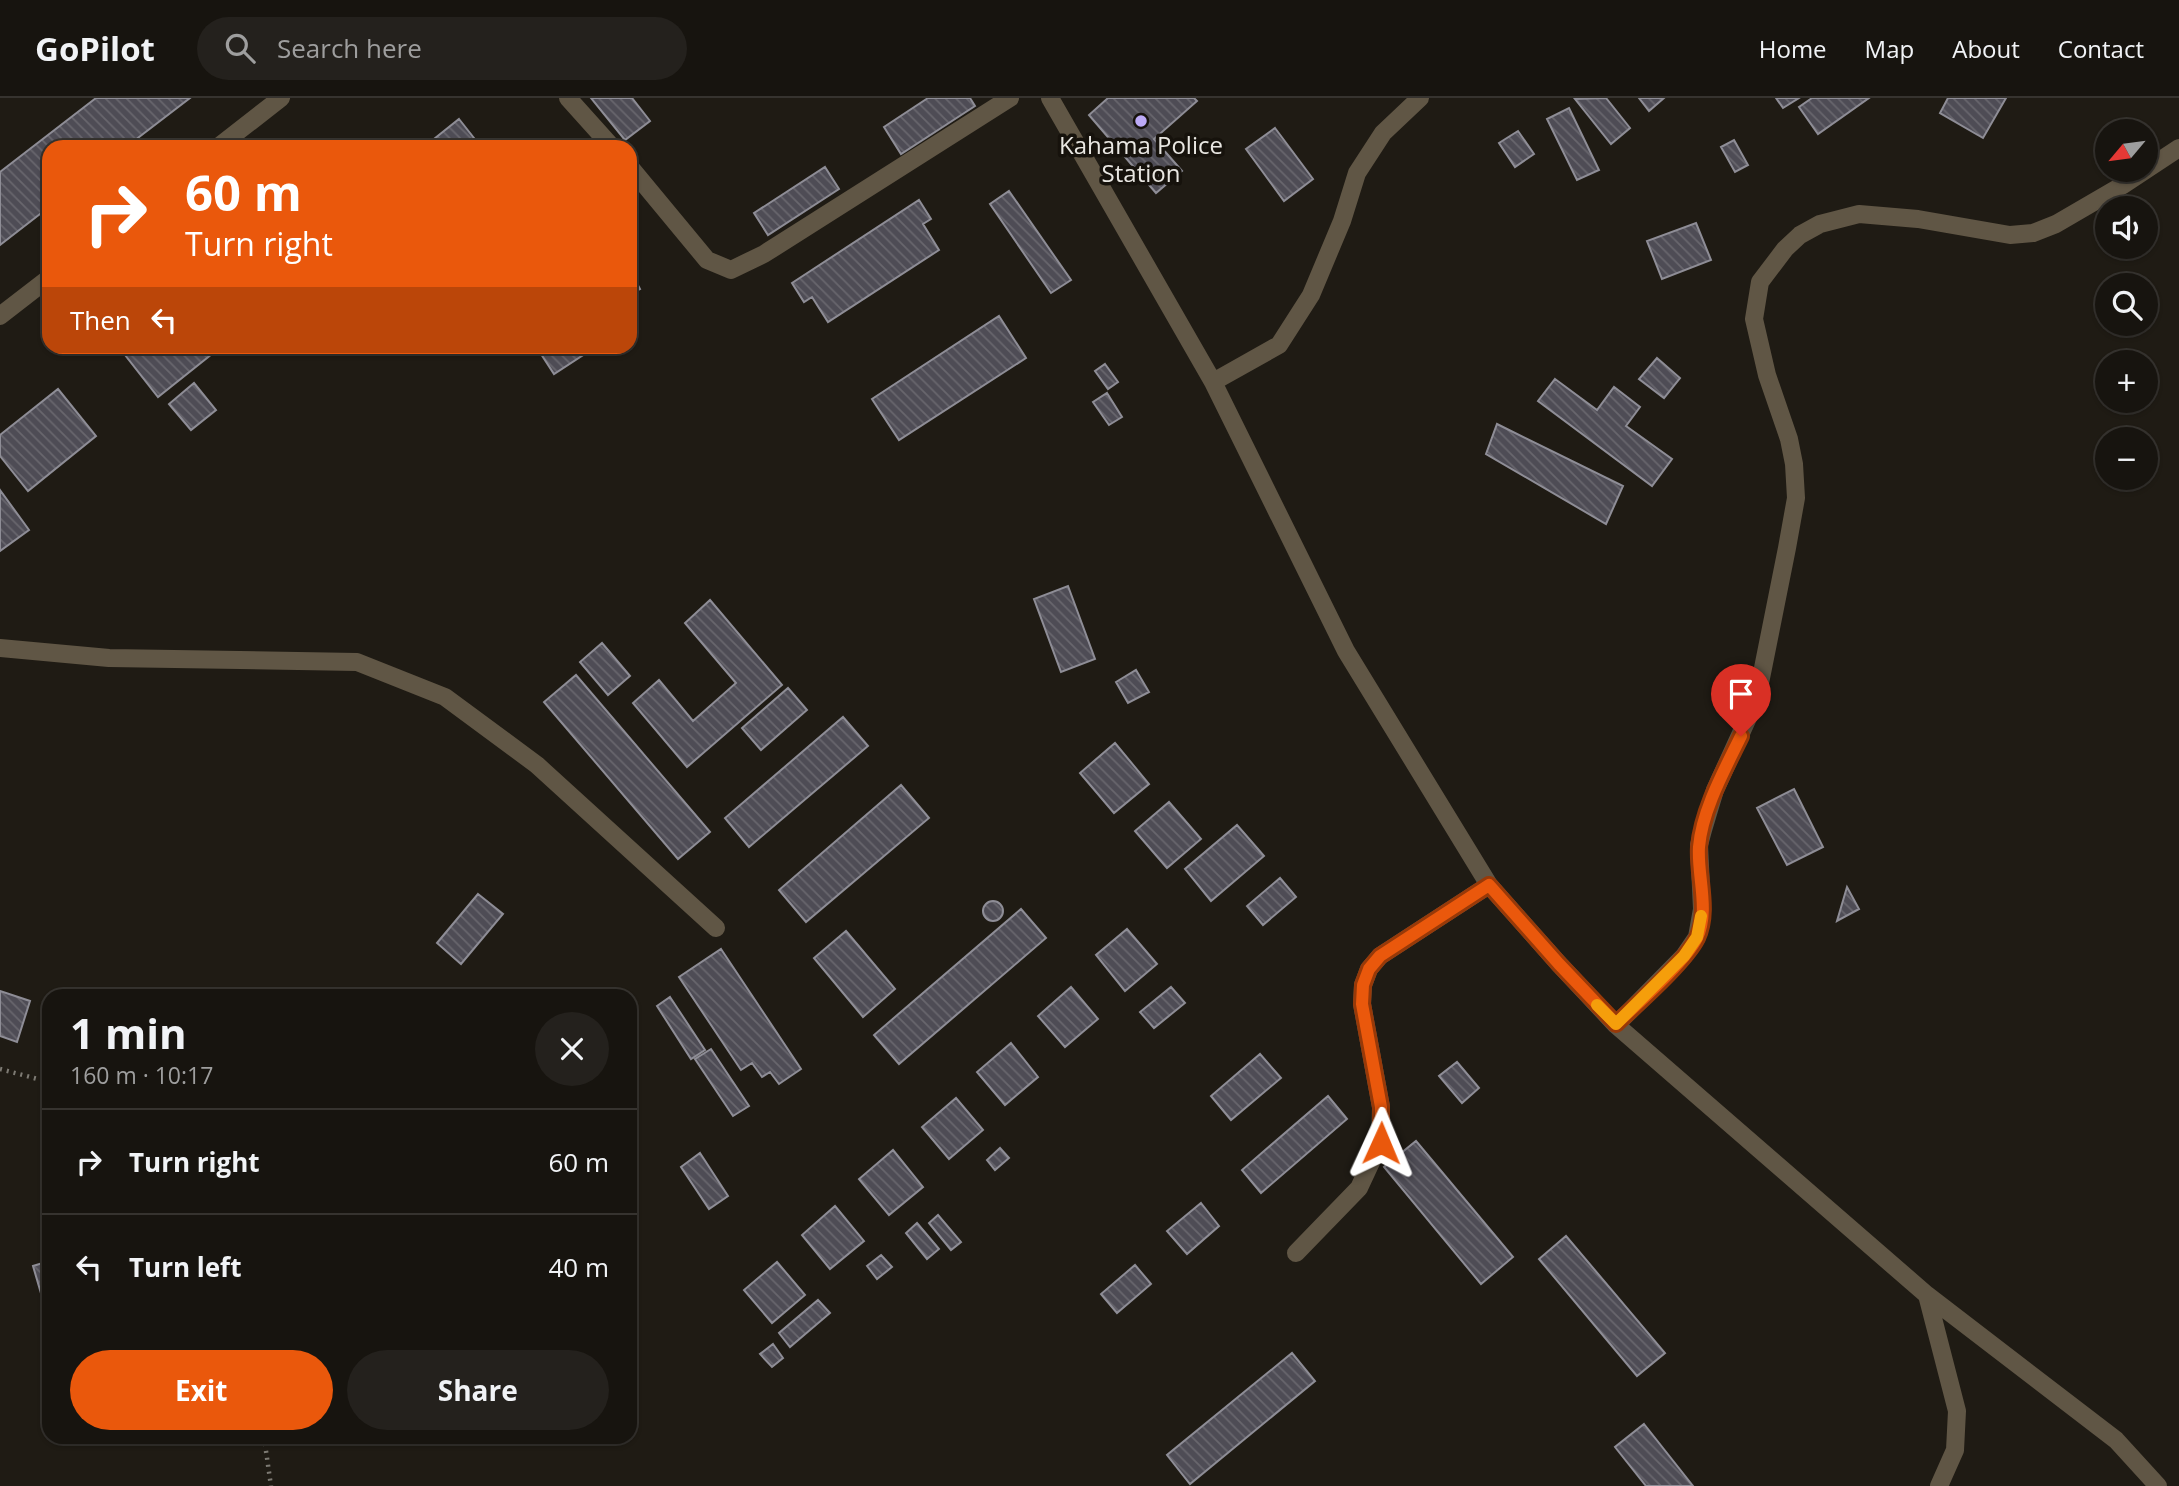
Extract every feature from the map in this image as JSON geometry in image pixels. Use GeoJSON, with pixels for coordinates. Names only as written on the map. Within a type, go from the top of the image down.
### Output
{"type":"FeatureCollection","features":[{"type":"Feature","properties":{"kind":"street"},"geometry":{"type":"LineString","coordinates":[[227,140],[281,98]]}},
{"type":"Feature","properties":{"kind":"street"},"geometry":{"type":"LineString","coordinates":[[568,98],[606,140]]}},
{"type":"Feature","properties":{"kind":"street"},"geometry":{"type":"LineString","coordinates":[[637,175],[707,260],[731,270],[764,254],[1010,98]]}},
{"type":"Feature","properties":{"kind":"street"},"geometry":{"type":"LineString","coordinates":[[1050,98],[1213,382],[1346,651],[1489,885],[1616,1024],[1927,1295],[2116,1440],[2158,1486]]}},
{"type":"Feature","properties":{"kind":"street"},"geometry":{"type":"LineString","coordinates":[[1213,382],[1279,345],[1311,295],[1342,221],[1357,173],[1383,133],[1420,98]]}},
{"type":"Feature","properties":{"kind":"street"},"geometry":{"type":"LineString","coordinates":[[1616,1024],[1684,956],[1697,937],[1702,909],[1699,845],[1715,789],[1757,698],[1787,548],[1796,498],[1794,464],[1789,439],[1767,375],[1754,319],[1760,282],[1800,235],[1820,224],[1859,214],[1918,219],[2010,235],[2033,233],[2067,218],[2179,148]]}},
{"type":"Feature","properties":{"kind":"street"},"geometry":{"type":"LineString","coordinates":[[0,316],[42,283]]}},
{"type":"Feature","properties":{"kind":"street"},"geometry":{"type":"LineString","coordinates":[[0,648],[109,658],[357,662],[445,697],[537,765],[716,928]]}},
{"type":"Feature","properties":{"kind":"street"},"geometry":{"type":"LineString","coordinates":[[1296,1253],[1359,1188],[1381,1143],[1381,1107],[1362,1004],[1363,985],[1369,969],[1380,956],[1489,885]]}},
{"type":"Feature","properties":{"kind":"street"},"geometry":{"type":"LineString","coordinates":[[1927,1295],[1957,1411],[1955,1450],[1939,1486]]}},
{"type":"Feature","properties":{"kind":"path"},"geometry":{"type":"LineString","coordinates":[[0,1069],[42,1080]]}},
{"type":"Feature","properties":{"kind":"path"},"geometry":{"type":"LineString","coordinates":[[265,1444],[271,1486]]}},
{"type":"Feature","properties":{"kind":"building"},"geometry":{"type":"Polygon","coordinates":[[[96,98],[190,98],[135,140],[42,140],[42,212],[0,245],[0,172],[96,98]]]}},
{"type":"Feature","properties":{"kind":"building"},"geometry":{"type":"Polygon","coordinates":[[[591,98],[632,98],[650,121],[625,140],[591,98]]]}},
{"type":"Feature","properties":{"kind":"building"},"geometry":{"type":"Polygon","coordinates":[[[928,98],[970,98],[975,106],[901,154],[884,127],[928,98]]]}},
{"type":"Feature","properties":{"kind":"building"},"geometry":{"type":"Polygon","coordinates":[[[1108,98],[1194,98],[1197,101],[1154,139],[1182,171],[1156,193],[1089,115],[1108,98]]]}},
{"type":"Feature","properties":{"kind":"building"},"geometry":{"type":"Polygon","coordinates":[[[1606,98],[1630,128],[1611,144],[1575,99],[1606,98]]]}},
{"type":"Feature","properties":{"kind":"building"},"geometry":{"type":"Polygon","coordinates":[[[1639,98],[1664,98],[1649,111],[1639,98]]]}},
{"type":"Feature","properties":{"kind":"building"},"geometry":{"type":"Polygon","coordinates":[[[1776,98],[1799,98],[1783,108],[1776,98]]]}},
{"type":"Feature","properties":{"kind":"building"},"geometry":{"type":"Polygon","coordinates":[[[1812,98],[1869,98],[1818,134],[1799,107],[1812,98]]]}},
{"type":"Feature","properties":{"kind":"building"},"geometry":{"type":"Polygon","coordinates":[[[1948,98],[2006,98],[1983,138],[1940,113],[1948,98]]]}},
{"type":"Feature","properties":{"kind":"building"},"geometry":{"type":"Polygon","coordinates":[[[1569,108],[1599,170],[1577,180],[1547,119],[1569,108]]]}},
{"type":"Feature","properties":{"kind":"building"},"geometry":{"type":"Polygon","coordinates":[[[459,119],[476,140],[433,140],[459,119]]]}},
{"type":"Feature","properties":{"kind":"building"},"geometry":{"type":"Polygon","coordinates":[[[1275,128],[1313,179],[1284,201],[1246,149],[1275,128]]]}},
{"type":"Feature","properties":{"kind":"building"},"geometry":{"type":"Polygon","coordinates":[[[1518,131],[1534,154],[1515,167],[1499,143],[1518,131]]]}},
{"type":"Feature","properties":{"kind":"building"},"geometry":{"type":"Polygon","coordinates":[[[1734,140],[1748,165],[1735,172],[1721,147],[1734,140]]]}},
{"type":"Feature","properties":{"kind":"building"},"geometry":{"type":"Polygon","coordinates":[[[825,167],[839,189],[768,235],[754,213],[825,167]]]}},
{"type":"Feature","properties":{"kind":"building"},"geometry":{"type":"Polygon","coordinates":[[[1009,191],[1071,280],[1051,293],[990,204],[1009,191]]]}},
{"type":"Feature","properties":{"kind":"building"},"geometry":{"type":"Polygon","coordinates":[[[919,200],[931,219],[923,224],[939,250],[828,322],[812,297],[804,302],[792,283],[919,200]]]}},
{"type":"Feature","properties":{"kind":"building"},"geometry":{"type":"Polygon","coordinates":[[[1696,223],[1711,260],[1662,279],[1647,241],[1696,223]]]}},
{"type":"Feature","properties":{"kind":"building"},"geometry":{"type":"Polygon","coordinates":[[[999,316],[1026,358],[899,440],[872,399],[999,316]]]}},
{"type":"Feature","properties":{"kind":"building"},"geometry":{"type":"Polygon","coordinates":[[[124,354],[212,354],[158,397],[124,354]]]}},
{"type":"Feature","properties":{"kind":"building"},"geometry":{"type":"Polygon","coordinates":[[[541,354],[585,354],[554,374],[541,354]]]}},
{"type":"Feature","properties":{"kind":"building"},"geometry":{"type":"Polygon","coordinates":[[[1657,358],[1680,378],[1664,398],[1639,379],[1657,358]]]}},
{"type":"Feature","properties":{"kind":"building"},"geometry":{"type":"Polygon","coordinates":[[[1105,364],[1118,382],[1108,389],[1095,371],[1105,364]]]}},
{"type":"Feature","properties":{"kind":"building"},"geometry":{"type":"Polygon","coordinates":[[[1555,379],[1597,410],[1614,387],[1640,407],[1626,426],[1672,459],[1652,486],[1538,401],[1555,379]]]}},
{"type":"Feature","properties":{"kind":"building"},"geometry":{"type":"Polygon","coordinates":[[[194,383],[216,410],[191,430],[169,404],[194,383]]]}},
{"type":"Feature","properties":{"kind":"building"},"geometry":{"type":"Polygon","coordinates":[[[58,389],[96,436],[28,491],[0,456],[0,435],[58,389]]]}},
{"type":"Feature","properties":{"kind":"building"},"geometry":{"type":"Polygon","coordinates":[[[1107,393],[1122,417],[1109,425],[1093,402],[1107,393]]]}},
{"type":"Feature","properties":{"kind":"building"},"geometry":{"type":"Polygon","coordinates":[[[1497,424],[1623,486],[1606,524],[1486,454],[1497,424]]]}},
{"type":"Feature","properties":{"kind":"building"},"geometry":{"type":"Polygon","coordinates":[[[0,490],[29,530],[0,551],[0,490]]]}},
{"type":"Feature","properties":{"kind":"building"},"geometry":{"type":"Polygon","coordinates":[[[1068,586],[1095,659],[1061,672],[1034,599],[1068,586]]]}},
{"type":"Feature","properties":{"kind":"building"},"geometry":{"type":"Polygon","coordinates":[[[710,600],[782,685],[687,767],[633,703],[659,680],[693,721],[736,683],[685,623],[710,600]]]}},
{"type":"Feature","properties":{"kind":"building"},"geometry":{"type":"Polygon","coordinates":[[[602,643],[630,676],[608,695],[580,662],[602,643]]]}},
{"type":"Feature","properties":{"kind":"building"},"geometry":{"type":"Polygon","coordinates":[[[1136,670],[1149,692],[1128,703],[1116,682],[1136,670]]]}},
{"type":"Feature","properties":{"kind":"building"},"geometry":{"type":"Polygon","coordinates":[[[576,675],[710,832],[678,859],[544,702],[576,675]]]}},
{"type":"Feature","properties":{"kind":"building"},"geometry":{"type":"Polygon","coordinates":[[[788,688],[807,710],[761,750],[742,728],[788,688]]]}},
{"type":"Feature","properties":{"kind":"building"},"geometry":{"type":"Polygon","coordinates":[[[843,717],[868,746],[749,847],[725,818],[843,717]]]}},
{"type":"Feature","properties":{"kind":"building"},"geometry":{"type":"Polygon","coordinates":[[[1115,743],[1149,784],[1114,813],[1080,773],[1115,743]]]}},
{"type":"Feature","properties":{"kind":"building"},"geometry":{"type":"Polygon","coordinates":[[[901,785],[929,818],[806,922],[779,890],[901,785]]]}},
{"type":"Feature","properties":{"kind":"building"},"geometry":{"type":"Polygon","coordinates":[[[1794,789],[1823,847],[1787,865],[1757,808],[1794,789]]]}},
{"type":"Feature","properties":{"kind":"building"},"geometry":{"type":"Polygon","coordinates":[[[1169,802],[1201,839],[1167,868],[1135,831],[1169,802]]]}},
{"type":"Feature","properties":{"kind":"building"},"geometry":{"type":"Polygon","coordinates":[[[1237,825],[1264,856],[1211,901],[1185,869],[1237,825]]]}},
{"type":"Feature","properties":{"kind":"building"},"geometry":{"type":"Polygon","coordinates":[[[1280,878],[1296,897],[1263,925],[1247,906],[1280,878]]]}},
{"type":"Feature","properties":{"kind":"building"},"geometry":{"type":"Polygon","coordinates":[[[1847,887],[1859,909],[1837,921],[1847,887]]]}},
{"type":"Feature","properties":{"kind":"building"},"geometry":{"type":"Polygon","coordinates":[[[478,894],[503,914],[461,964],[437,943],[478,894]]]}},
{"type":"Feature","properties":{"kind":"building"},"geometry":{"type":"Polygon","coordinates":[[[993,901],[1000,904],[1003,911],[1000,918],[993,921],[986,918],[983,911],[986,904],[993,901]]]}},
{"type":"Feature","properties":{"kind":"building"},"geometry":{"type":"Polygon","coordinates":[[[1021,909],[1046,938],[899,1064],[874,1035],[1021,909]]]}},
{"type":"Feature","properties":{"kind":"building"},"geometry":{"type":"Polygon","coordinates":[[[1127,929],[1157,964],[1125,991],[1096,955],[1127,929]]]}},
{"type":"Feature","properties":{"kind":"building"},"geometry":{"type":"Polygon","coordinates":[[[846,931],[895,989],[863,1017],[814,958],[846,931]]]}},
{"type":"Feature","properties":{"kind":"building"},"geometry":{"type":"Polygon","coordinates":[[[721,949],[801,1069],[779,1084],[770,1072],[762,1077],[752,1063],[741,1070],[679,977],[721,949]]]}},
{"type":"Feature","properties":{"kind":"building"},"geometry":{"type":"Polygon","coordinates":[[[1071,987],[1098,1019],[1065,1047],[1038,1016],[1071,987]]]}},
{"type":"Feature","properties":{"kind":"building"},"geometry":{"type":"Polygon","coordinates":[[[1171,987],[1185,1003],[1154,1028],[1140,1012],[1171,987]]]}},
{"type":"Feature","properties":{"kind":"building"},"geometry":{"type":"Polygon","coordinates":[[[0,991],[30,1001],[17,1042],[0,1036],[0,991]]]}},
{"type":"Feature","properties":{"kind":"building"},"geometry":{"type":"Polygon","coordinates":[[[670,997],[705,1050],[691,1059],[657,1006],[670,997]]]}},
{"type":"Feature","properties":{"kind":"building"},"geometry":{"type":"Polygon","coordinates":[[[1011,1043],[1038,1077],[1005,1105],[977,1072],[1011,1043]]]}},
{"type":"Feature","properties":{"kind":"building"},"geometry":{"type":"Polygon","coordinates":[[[711,1049],[749,1106],[733,1116],[695,1059],[711,1049]]]}},
{"type":"Feature","properties":{"kind":"building"},"geometry":{"type":"Polygon","coordinates":[[[1260,1054],[1281,1078],[1231,1120],[1211,1096],[1260,1054]]]}},
{"type":"Feature","properties":{"kind":"building"},"geometry":{"type":"Polygon","coordinates":[[[1457,1062],[1479,1088],[1462,1103],[1439,1076],[1457,1062]]]}},
{"type":"Feature","properties":{"kind":"building"},"geometry":{"type":"Polygon","coordinates":[[[1328,1096],[1347,1119],[1261,1193],[1242,1170],[1328,1096]]]}},
{"type":"Feature","properties":{"kind":"building"},"geometry":{"type":"Polygon","coordinates":[[[956,1098],[983,1130],[949,1159],[922,1127],[956,1098]]]}},
{"type":"Feature","properties":{"kind":"building"},"geometry":{"type":"Polygon","coordinates":[[[1416,1141],[1513,1257],[1481,1284],[1384,1167],[1416,1141]]]}},
{"type":"Feature","properties":{"kind":"building"},"geometry":{"type":"Polygon","coordinates":[[[1000,1148],[1009,1158],[995,1170],[987,1160],[1000,1148]]]}},
{"type":"Feature","properties":{"kind":"building"},"geometry":{"type":"Polygon","coordinates":[[[893,1150],[923,1187],[889,1215],[859,1179],[893,1150]]]}},
{"type":"Feature","properties":{"kind":"building"},"geometry":{"type":"Polygon","coordinates":[[[700,1153],[728,1196],[709,1209],[681,1167],[700,1153]]]}},
{"type":"Feature","properties":{"kind":"building"},"geometry":{"type":"Polygon","coordinates":[[[1201,1203],[1219,1226],[1187,1254],[1167,1231],[1201,1203]]]}},
{"type":"Feature","properties":{"kind":"building"},"geometry":{"type":"Polygon","coordinates":[[[835,1206],[864,1241],[830,1269],[802,1235],[835,1206]]]}},
{"type":"Feature","properties":{"kind":"building"},"geometry":{"type":"Polygon","coordinates":[[[938,1215],[961,1242],[951,1250],[929,1223],[938,1215]]]}},
{"type":"Feature","properties":{"kind":"building"},"geometry":{"type":"Polygon","coordinates":[[[917,1223],[939,1249],[927,1259],[906,1233],[917,1223]]]}},
{"type":"Feature","properties":{"kind":"building"},"geometry":{"type":"Polygon","coordinates":[[[1566,1236],[1665,1353],[1637,1376],[1539,1259],[1566,1236]]]}},
{"type":"Feature","properties":{"kind":"building"},"geometry":{"type":"Polygon","coordinates":[[[881,1255],[892,1267],[877,1279],[867,1266],[881,1255]]]}},
{"type":"Feature","properties":{"kind":"building"},"geometry":{"type":"Polygon","coordinates":[[[777,1262],[805,1295],[772,1323],[744,1290],[777,1262]]]}},
{"type":"Feature","properties":{"kind":"building"},"geometry":{"type":"Polygon","coordinates":[[[42,1263],[42,1297],[33,1266],[42,1263]]]}},
{"type":"Feature","properties":{"kind":"building"},"geometry":{"type":"Polygon","coordinates":[[[1135,1265],[1151,1284],[1117,1313],[1101,1294],[1135,1265]]]}},
{"type":"Feature","properties":{"kind":"building"},"geometry":{"type":"Polygon","coordinates":[[[818,1300],[830,1313],[790,1347],[779,1333],[818,1300]]]}},
{"type":"Feature","properties":{"kind":"building"},"geometry":{"type":"Polygon","coordinates":[[[773,1344],[783,1358],[772,1367],[760,1354],[773,1344]]]}},
{"type":"Feature","properties":{"kind":"building"},"geometry":{"type":"Polygon","coordinates":[[[1292,1353],[1315,1381],[1190,1484],[1167,1455],[1292,1353]]]}},
{"type":"Feature","properties":{"kind":"building"},"geometry":{"type":"Polygon","coordinates":[[[1644,1424],[1693,1486],[1646,1486],[1615,1447],[1644,1424]]]}},
{"type":"Feature","properties":{"kind":"slow traffic"},"geometry":{"type":"LineString","coordinates":[[1597,1005],[1616,1024],[1684,956],[1697,937],[1701,916]]}},
{"type":"Feature","properties":{"kind":"place","name":"Kahama Police Station"},"geometry":{"type":"Point","coordinates":[1141,121]}},
{"type":"Feature","properties":{"kind":"route"},"geometry":{"type":"LineString","coordinates":[[1381,1143],[1381,1107],[1362,1004],[1363,985],[1369,969],[1380,956],[1489,885],[1616,1024],[1684,956],[1697,937],[1702,909],[1699,845],[1715,789],[1741,736]]}}]}
